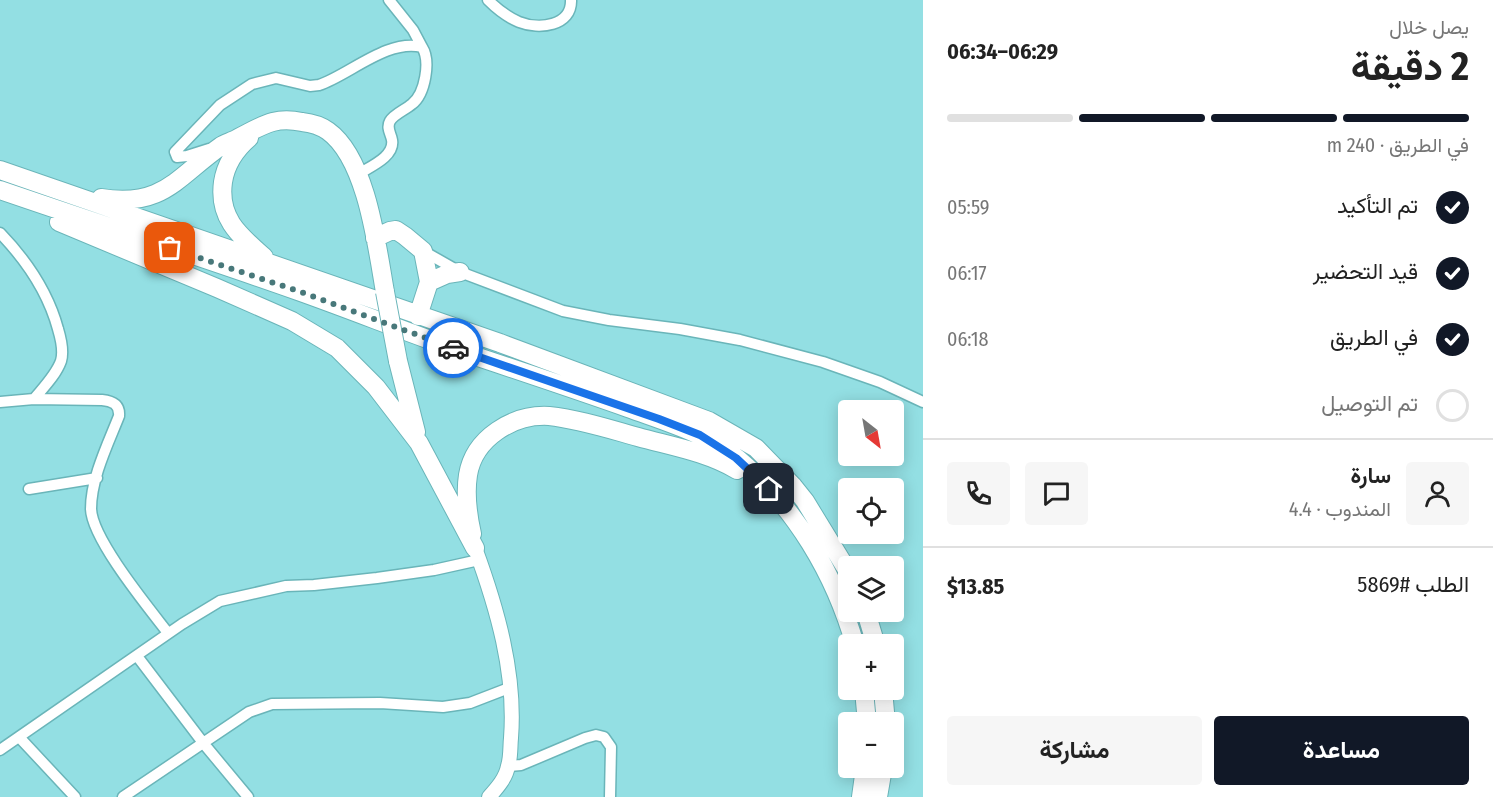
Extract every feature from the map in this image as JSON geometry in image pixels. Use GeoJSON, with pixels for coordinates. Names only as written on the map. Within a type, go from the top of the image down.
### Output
{"type":"FeatureCollection","features":[{"type":"Feature","properties":{"kind":"highway"},"geometry":{"type":"LineString","coordinates":[[55,189],[121,201],[152,195],[186,176],[222,145],[269,122],[279,119],[294,120],[327,130],[342,144],[350,156],[365,194],[399,361],[419,443]]}},
{"type":"Feature","properties":{"kind":"highway"},"geometry":{"type":"LineString","coordinates":[[269,122],[241,145],[232,156],[224,177],[222,192],[225,211],[234,228],[273,264]]}},
{"type":"Feature","properties":{"kind":"highway"},"geometry":{"type":"LineString","coordinates":[[0,170],[500,343],[709,421],[756,448],[793,486],[805,501],[839,556]]}},
{"type":"Feature","properties":{"kind":"highway"},"geometry":{"type":"LineString","coordinates":[[0,190],[298,291],[442,345],[700,435],[736,458],[769,489],[796,524],[823,564],[843,605],[852,634]]}},
{"type":"Feature","properties":{"kind":"highway"},"geometry":{"type":"LineString","coordinates":[[0,196],[217,288],[300,326],[337,348],[389,402],[419,443],[477,554]]}},
{"type":"Feature","properties":{"kind":"highway"},"geometry":{"type":"LineString","coordinates":[[375,238],[396,230],[423,251],[429,282],[418,316]]}},
{"type":"Feature","properties":{"kind":"highway"},"geometry":{"type":"LineString","coordinates":[[429,282],[447,274],[460,272]]}},
{"type":"Feature","properties":{"kind":"highway"},"geometry":{"type":"LineString","coordinates":[[389,402],[397,403],[407,396]]}},
{"type":"Feature","properties":{"kind":"highway"},"geometry":{"type":"LineString","coordinates":[[477,554],[469,515],[467,489],[471,464],[479,449],[494,431],[503,425],[533,417],[549,416],[592,424],[691,451],[728,465],[769,489]]}},
{"type":"Feature","properties":{"kind":"highway"},"geometry":{"type":"LineString","coordinates":[[861,797],[864,778]]}},
{"type":"Feature","properties":{"kind":"highway"},"geometry":{"type":"LineString","coordinates":[[878,797],[881,778]]}},
{"type":"Feature","properties":{"kind":"street"},"geometry":{"type":"LineString","coordinates":[[357,175],[386,156],[392,144],[390,121],[413,104],[419,96],[427,62],[413,30],[389,0]]}},
{"type":"Feature","properties":{"kind":"street"},"geometry":{"type":"LineString","coordinates":[[488,0],[498,10],[519,22],[541,26],[564,20],[571,7],[571,0]]}},
{"type":"Feature","properties":{"kind":"street"},"geometry":{"type":"LineString","coordinates":[[222,145],[187,156],[177,157],[175,152],[220,105],[237,92],[259,81],[276,78],[310,86],[319,85],[385,52],[413,45],[422,47]]}},
{"type":"Feature","properties":{"kind":"street"},"geometry":{"type":"LineString","coordinates":[[0,233],[40,284],[52,307],[60,336],[63,354],[60,363],[34,399]]}},
{"type":"Feature","properties":{"kind":"street"},"geometry":{"type":"LineString","coordinates":[[423,251],[460,272],[563,311],[609,321],[730,338],[783,351],[880,382],[923,402]]}},
{"type":"Feature","properties":{"kind":"street"},"geometry":{"type":"LineString","coordinates":[[0,402],[34,399],[102,400],[111,401],[120,410],[97,478],[91,511],[98,533],[168,633]]}},
{"type":"Feature","properties":{"kind":"street"},"geometry":{"type":"LineString","coordinates":[[28,489],[97,478]]}},
{"type":"Feature","properties":{"kind":"street"},"geometry":{"type":"LineString","coordinates":[[0,750],[203,610],[233,597],[286,586],[377,578],[477,554],[501,628],[512,720],[508,766],[501,782],[489,797]]}},
{"type":"Feature","properties":{"kind":"street"},"geometry":{"type":"LineString","coordinates":[[137,656],[248,797]]}},
{"type":"Feature","properties":{"kind":"street"},"geometry":{"type":"LineString","coordinates":[[123,797],[249,712],[272,704],[380,703],[443,707],[470,703],[509,688]]}},
{"type":"Feature","properties":{"kind":"street"},"geometry":{"type":"LineString","coordinates":[[508,766],[521,765],[585,738],[596,735],[604,736],[611,747],[610,797]]}},
{"type":"Feature","properties":{"kind":"street"},"geometry":{"type":"LineString","coordinates":[[20,737],[75,797]]}},
{"type":"Feature","properties":{"kind":"way so far"},"geometry":{"type":"LineString","coordinates":[[170,248],[298,291],[453,348]]}},
{"type":"Feature","properties":{"kind":"route"},"geometry":{"type":"LineString","coordinates":[[453,348],[700,435],[736,458],[769,489]]}}]}
